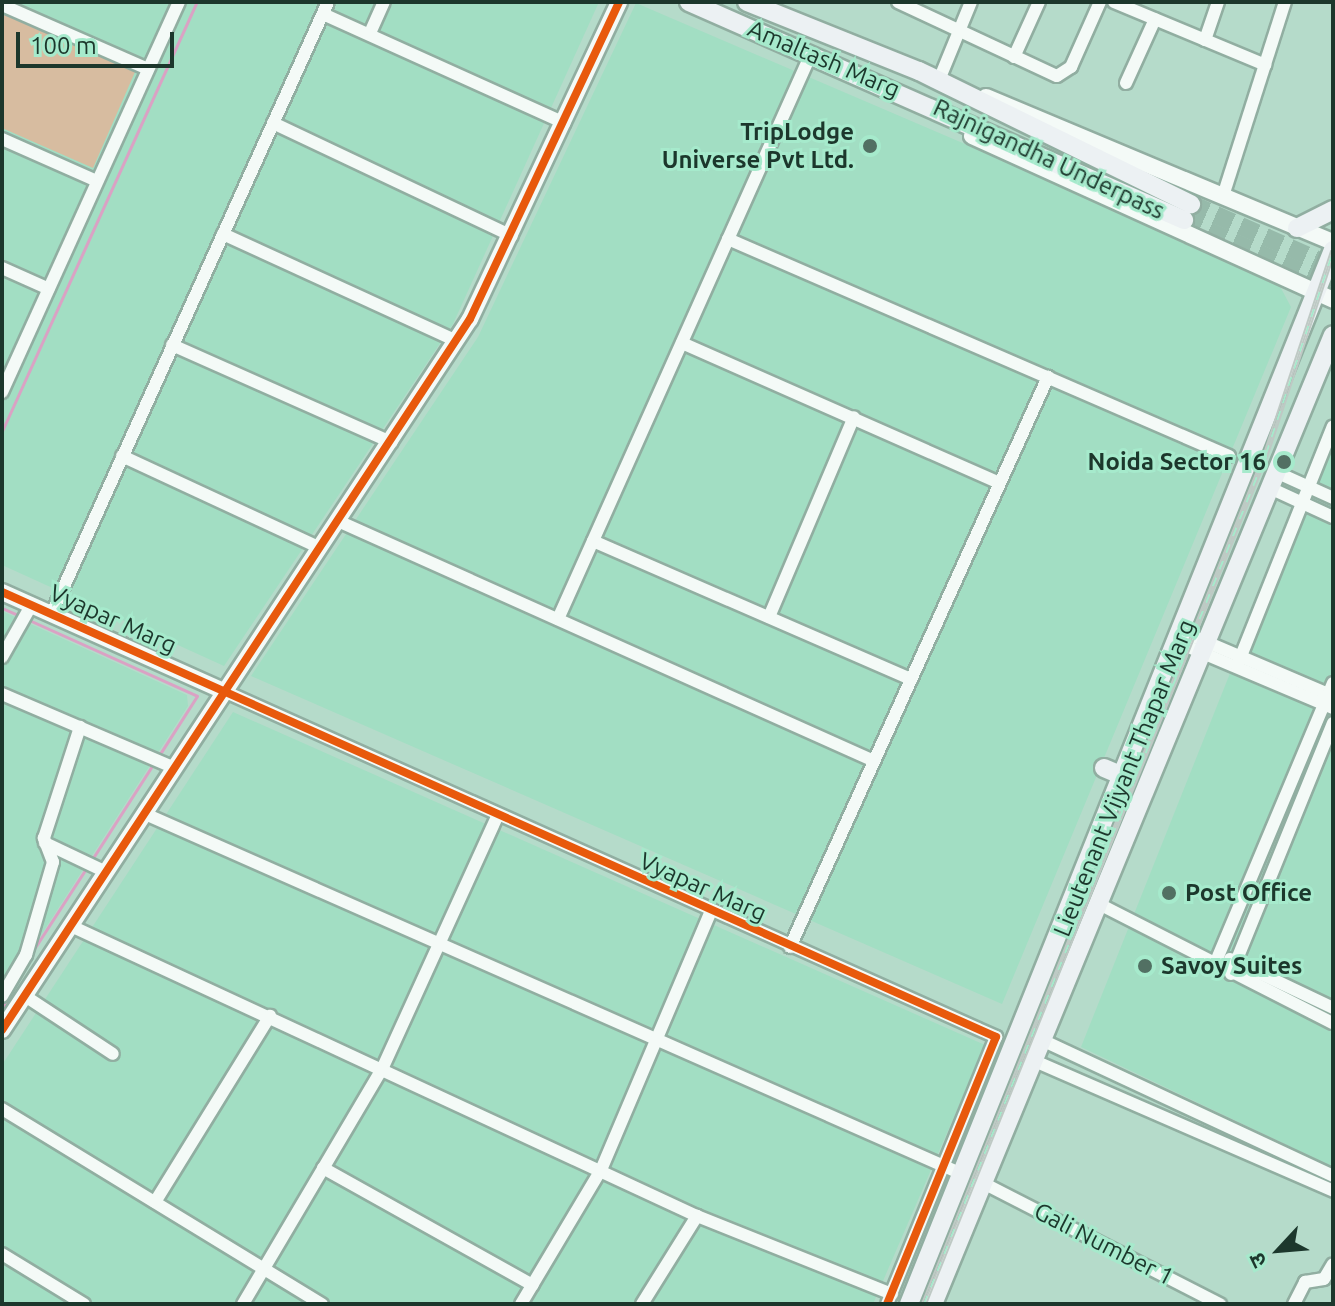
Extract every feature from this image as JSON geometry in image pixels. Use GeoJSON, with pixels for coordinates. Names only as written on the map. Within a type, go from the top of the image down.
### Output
{"type":"FeatureCollection","features":[{"type":"Feature","properties":{"kind":"main road","name":"Amaltash Marg"},"geometry":{"type":"LineString","coordinates":[[689,2],[915,98]]}},
{"type":"Feature","properties":{"kind":"main road","name":"Amaltash Marg"},"geometry":{"type":"LineString","coordinates":[[747,2],[958,89]]}},
{"type":"Feature","properties":{"kind":"main road","name":"Rajnigandha Underpass"},"geometry":{"type":"LineString","coordinates":[[915,98],[1188,212],[958,89]]}},
{"type":"Feature","properties":{"kind":"main road"},"geometry":{"type":"LineString","coordinates":[[1297,228],[1331,206]]}},
{"type":"Feature","properties":{"kind":"main road","name":"Lieutenant Vijyant Thapar Marg"},"geometry":{"type":"LineString","coordinates":[[911,1303],[966,1176],[1333,250]]}},
{"type":"Feature","properties":{"kind":"main road","name":"Lieutenant Vijyant Thapar Marg"},"geometry":{"type":"LineString","coordinates":[[933,1304],[987,1185],[1333,335]]}},
{"type":"Feature","properties":{"kind":"main road"},"geometry":{"type":"LineString","coordinates":[[1104,768],[1125,777]]}},
{"type":"Feature","properties":{"kind":"street"},"geometry":{"type":"LineString","coordinates":[[2,392],[179,2]]}},
{"type":"Feature","properties":{"kind":"street"},"geometry":{"type":"LineString","coordinates":[[370,33],[384,2]]}},
{"type":"Feature","properties":{"kind":"street"},"geometry":{"type":"LineString","coordinates":[[2,1030],[71,926],[102,870],[226,692],[457,341],[512,236],[619,2]]}},
{"type":"Feature","properties":{"kind":"street"},"geometry":{"type":"LineString","coordinates":[[898,2],[1014,57],[1063,75],[1100,2]]}},
{"type":"Feature","properties":{"kind":"street"},"geometry":{"type":"LineString","coordinates":[[939,80],[971,2]]}},
{"type":"Feature","properties":{"kind":"street"},"geometry":{"type":"LineString","coordinates":[[1014,57],[1039,2]]}},
{"type":"Feature","properties":{"kind":"street"},"geometry":{"type":"LineString","coordinates":[[1114,2],[1265,65]]}},
{"type":"Feature","properties":{"kind":"street"},"geometry":{"type":"LineString","coordinates":[[1205,40],[1218,2]]}},
{"type":"Feature","properties":{"kind":"street"},"geometry":{"type":"LineString","coordinates":[[1223,196],[1285,2]]}},
{"type":"Feature","properties":{"kind":"street"},"geometry":{"type":"LineString","coordinates":[[2,5],[148,69]]}},
{"type":"Feature","properties":{"kind":"street"},"geometry":{"type":"LineString","coordinates":[[52,613],[326,8],[370,33],[564,123]]}},
{"type":"Feature","properties":{"kind":"street"},"geometry":{"type":"LineString","coordinates":[[1126,83],[1155,19]]}},
{"type":"Feature","properties":{"kind":"street"},"geometry":{"type":"LineString","coordinates":[[558,619],[811,54]]}},
{"type":"Feature","properties":{"kind":"street"},"geometry":{"type":"LineString","coordinates":[[958,89],[1020,107],[1333,242]]}},
{"type":"Feature","properties":{"kind":"street"},"geometry":{"type":"LineString","coordinates":[[915,98],[952,127],[1333,300]]}},
{"type":"Feature","properties":{"kind":"street"},"geometry":{"type":"LineString","coordinates":[[273,123],[512,236]]}},
{"type":"Feature","properties":{"kind":"street"},"geometry":{"type":"LineString","coordinates":[[2,139],[97,181]]}},
{"type":"Feature","properties":{"kind":"street"},"geometry":{"type":"LineString","coordinates":[[223,234],[457,341]]}},
{"type":"Feature","properties":{"kind":"street"},"geometry":{"type":"LineString","coordinates":[[728,239],[1229,456]]}},
{"type":"Feature","properties":{"kind":"street"},"geometry":{"type":"LineString","coordinates":[[2,268],[49,289]]}},
{"type":"Feature","properties":{"kind":"street"},"geometry":{"type":"LineString","coordinates":[[682,343],[1000,483]]}},
{"type":"Feature","properties":{"kind":"street"},"geometry":{"type":"LineString","coordinates":[[172,345],[391,442]]}},
{"type":"Feature","properties":{"kind":"street"},"geometry":{"type":"LineString","coordinates":[[790,947],[1048,377]]}},
{"type":"Feature","properties":{"kind":"street"},"geometry":{"type":"LineString","coordinates":[[769,617],[854,417]]}},
{"type":"Feature","properties":{"kind":"street"},"geometry":{"type":"LineString","coordinates":[[1239,661],[1333,426]]}},
{"type":"Feature","properties":{"kind":"street"},"geometry":{"type":"LineString","coordinates":[[122,456],[320,548]]}},
{"type":"Feature","properties":{"kind":"street"},"geometry":{"type":"LineString","coordinates":[[1275,481],[1310,487],[1333,498]]}},
{"type":"Feature","properties":{"kind":"street"},"geometry":{"type":"LineString","coordinates":[[1275,481],[1303,503],[1333,517]]}},
{"type":"Feature","properties":{"kind":"street"},"geometry":{"type":"LineString","coordinates":[[338,521],[874,761]]}},
{"type":"Feature","properties":{"kind":"street"},"geometry":{"type":"LineString","coordinates":[[593,541],[911,679]]}},
{"type":"Feature","properties":{"kind":"street","name":"Vyapar Marg"},"geometry":{"type":"LineString","coordinates":[[2,592],[226,692],[496,819],[996,1037],[946,1167]]}},
{"type":"Feature","properties":{"kind":"street"},"geometry":{"type":"LineString","coordinates":[[2,657],[31,606]]}},
{"type":"Feature","properties":{"kind":"street"},"geometry":{"type":"LineString","coordinates":[[1181,638],[1330,697],[1217,960]]}},
{"type":"Feature","properties":{"kind":"street"},"geometry":{"type":"LineString","coordinates":[[2,694],[172,766]]}},
{"type":"Feature","properties":{"kind":"street"},"geometry":{"type":"LineString","coordinates":[[1234,968],[1333,723]]}},
{"type":"Feature","properties":{"kind":"street"},"geometry":{"type":"LineString","coordinates":[[2,996],[26,955],[53,862],[45,843],[80,727]]}},
{"type":"Feature","properties":{"kind":"street"},"geometry":{"type":"LineString","coordinates":[[1282,804],[1298,810]]}},
{"type":"Feature","properties":{"kind":"street"},"geometry":{"type":"LineString","coordinates":[[143,813],[444,941],[657,1041],[966,1176]]}},
{"type":"Feature","properties":{"kind":"street"},"geometry":{"type":"LineString","coordinates":[[243,1304],[383,1067],[444,941],[496,819]]}},
{"type":"Feature","properties":{"kind":"street"},"geometry":{"type":"LineString","coordinates":[[45,843],[102,870]]}},
{"type":"Feature","properties":{"kind":"street"},"geometry":{"type":"LineString","coordinates":[[1245,894],[1262,900]]}},
{"type":"Feature","properties":{"kind":"street"},"geometry":{"type":"LineString","coordinates":[[1101,905],[1234,968],[1333,1008]]}},
{"type":"Feature","properties":{"kind":"street"},"geometry":{"type":"LineString","coordinates":[[521,1304],[601,1170],[711,911]]}},
{"type":"Feature","properties":{"kind":"street"},"geometry":{"type":"LineString","coordinates":[[71,926],[383,1067],[697,1216],[890,1299],[946,1167]]}},
{"type":"Feature","properties":{"kind":"street"},"geometry":{"type":"LineString","coordinates":[[1234,968],[1333,1023]]}},
{"type":"Feature","properties":{"kind":"street"},"geometry":{"type":"LineString","coordinates":[[25,996],[113,1054]]}},
{"type":"Feature","properties":{"kind":"street"},"geometry":{"type":"LineString","coordinates":[[155,1202],[270,1016]]}},
{"type":"Feature","properties":{"kind":"street"},"geometry":{"type":"LineString","coordinates":[[1046,1042],[1333,1176]]}},
{"type":"Feature","properties":{"kind":"street"},"geometry":{"type":"LineString","coordinates":[[1037,1062],[1333,1191]]}},
{"type":"Feature","properties":{"kind":"street"},"geometry":{"type":"LineString","coordinates":[[2,1109],[322,1304]]}},
{"type":"Feature","properties":{"kind":"street"},"geometry":{"type":"LineString","coordinates":[[323,1168],[532,1285]]}},
{"type":"Feature","properties":{"kind":"street","name":"Gali Number 1"},"geometry":{"type":"LineString","coordinates":[[987,1185],[1220,1304]]}},
{"type":"Feature","properties":{"kind":"street"},"geometry":{"type":"LineString","coordinates":[[648,1302],[697,1216]]}},
{"type":"Feature","properties":{"kind":"street"},"geometry":{"type":"LineString","coordinates":[[2,1254],[84,1304]]}},
{"type":"Feature","properties":{"kind":"street"},"geometry":{"type":"LineString","coordinates":[[1294,1304],[1305,1282],[1324,1279],[1333,1264]]}},
{"type":"Feature","properties":{"kind":"shaded area"},"geometry":{"type":"Polygon","coordinates":[[[2,2],[599,2],[453,324],[224,666],[2,565],[2,2]]]}},
{"type":"Feature","properties":{"kind":"shaded area"},"geometry":{"type":"Polygon","coordinates":[[[636,3],[1275,277],[1291,307],[1002,1004],[251,676],[478,337],[636,3]]]}},
{"type":"Feature","properties":{"kind":"shaded area"},"geometry":{"type":"Polygon","coordinates":[[[2,13],[135,72],[93,168],[2,128],[2,13]]]}},
{"type":"Feature","properties":{"kind":"shaded area"},"geometry":{"type":"Polygon","coordinates":[[[1333,415],[1333,1167],[1081,1047],[1333,415]]]}},
{"type":"Feature","properties":{"kind":"shaded area"},"geometry":{"type":"Polygon","coordinates":[[[2,611],[187,695],[188,706],[2,996],[2,611]]]}},
{"type":"Feature","properties":{"kind":"shaded area"},"geometry":{"type":"Polygon","coordinates":[[[233,712],[985,1045],[873,1304],[2,1304],[2,1065],[233,712]]]}},
{"type":"Feature","properties":{"kind":"waterway"},"geometry":{"type":"LineString","coordinates":[[2,431],[197,2]]}},
{"type":"Feature","properties":{"kind":"waterway"},"geometry":{"type":"LineString","coordinates":[[2,608],[22,617]]}},
{"type":"Feature","properties":{"kind":"waterway"},"geometry":{"type":"LineString","coordinates":[[29,620],[197,696],[158,757]]}},
{"type":"Feature","properties":{"kind":"waterway"},"geometry":{"type":"LineString","coordinates":[[91,861],[154,763]]}},
{"type":"Feature","properties":{"kind":"waterway"},"geometry":{"type":"LineString","coordinates":[[32,952],[87,867]]}},
{"type":"Feature","properties":{"kind":"waterway"},"geometry":{"type":"LineString","coordinates":[[2,1008],[8,997]]}},
{"type":"Feature","properties":{"kind":"tunnel"},"geometry":{"type":"LineString","coordinates":[[1191,204],[1333,267]]}},
{"type":"Feature","properties":{"kind":"tunnel"},"geometry":{"type":"LineString","coordinates":[[1184,220],[1333,286]]}},
{"type":"Feature","properties":{"kind":"railway"},"geometry":{"type":"LineString","coordinates":[[924,1304],[1266,454],[1333,251]]}},
{"type":"Feature","properties":{"kind":"cycle path"},"geometry":{"type":"LineString","coordinates":[[2,1030],[470,319],[619,2]]}},
{"type":"Feature","properties":{"kind":"cycle path"},"geometry":{"type":"LineString","coordinates":[[2,592],[996,1037],[887,1304]]}},
{"type":"Feature","properties":{"kind":"place","name":"TripLodge Universe Pvt Ltd."},"geometry":{"type":"Point","coordinates":[870,146]}},
{"type":"Feature","properties":{"kind":"place","name":"Noida Sector 16"},"geometry":{"type":"Point","coordinates":[1284,462]}},
{"type":"Feature","properties":{"kind":"place","name":"Post Office"},"geometry":{"type":"Point","coordinates":[1169,893]}},
{"type":"Feature","properties":{"kind":"place","name":"Savoy Suites"},"geometry":{"type":"Point","coordinates":[1145,966]}}]}
